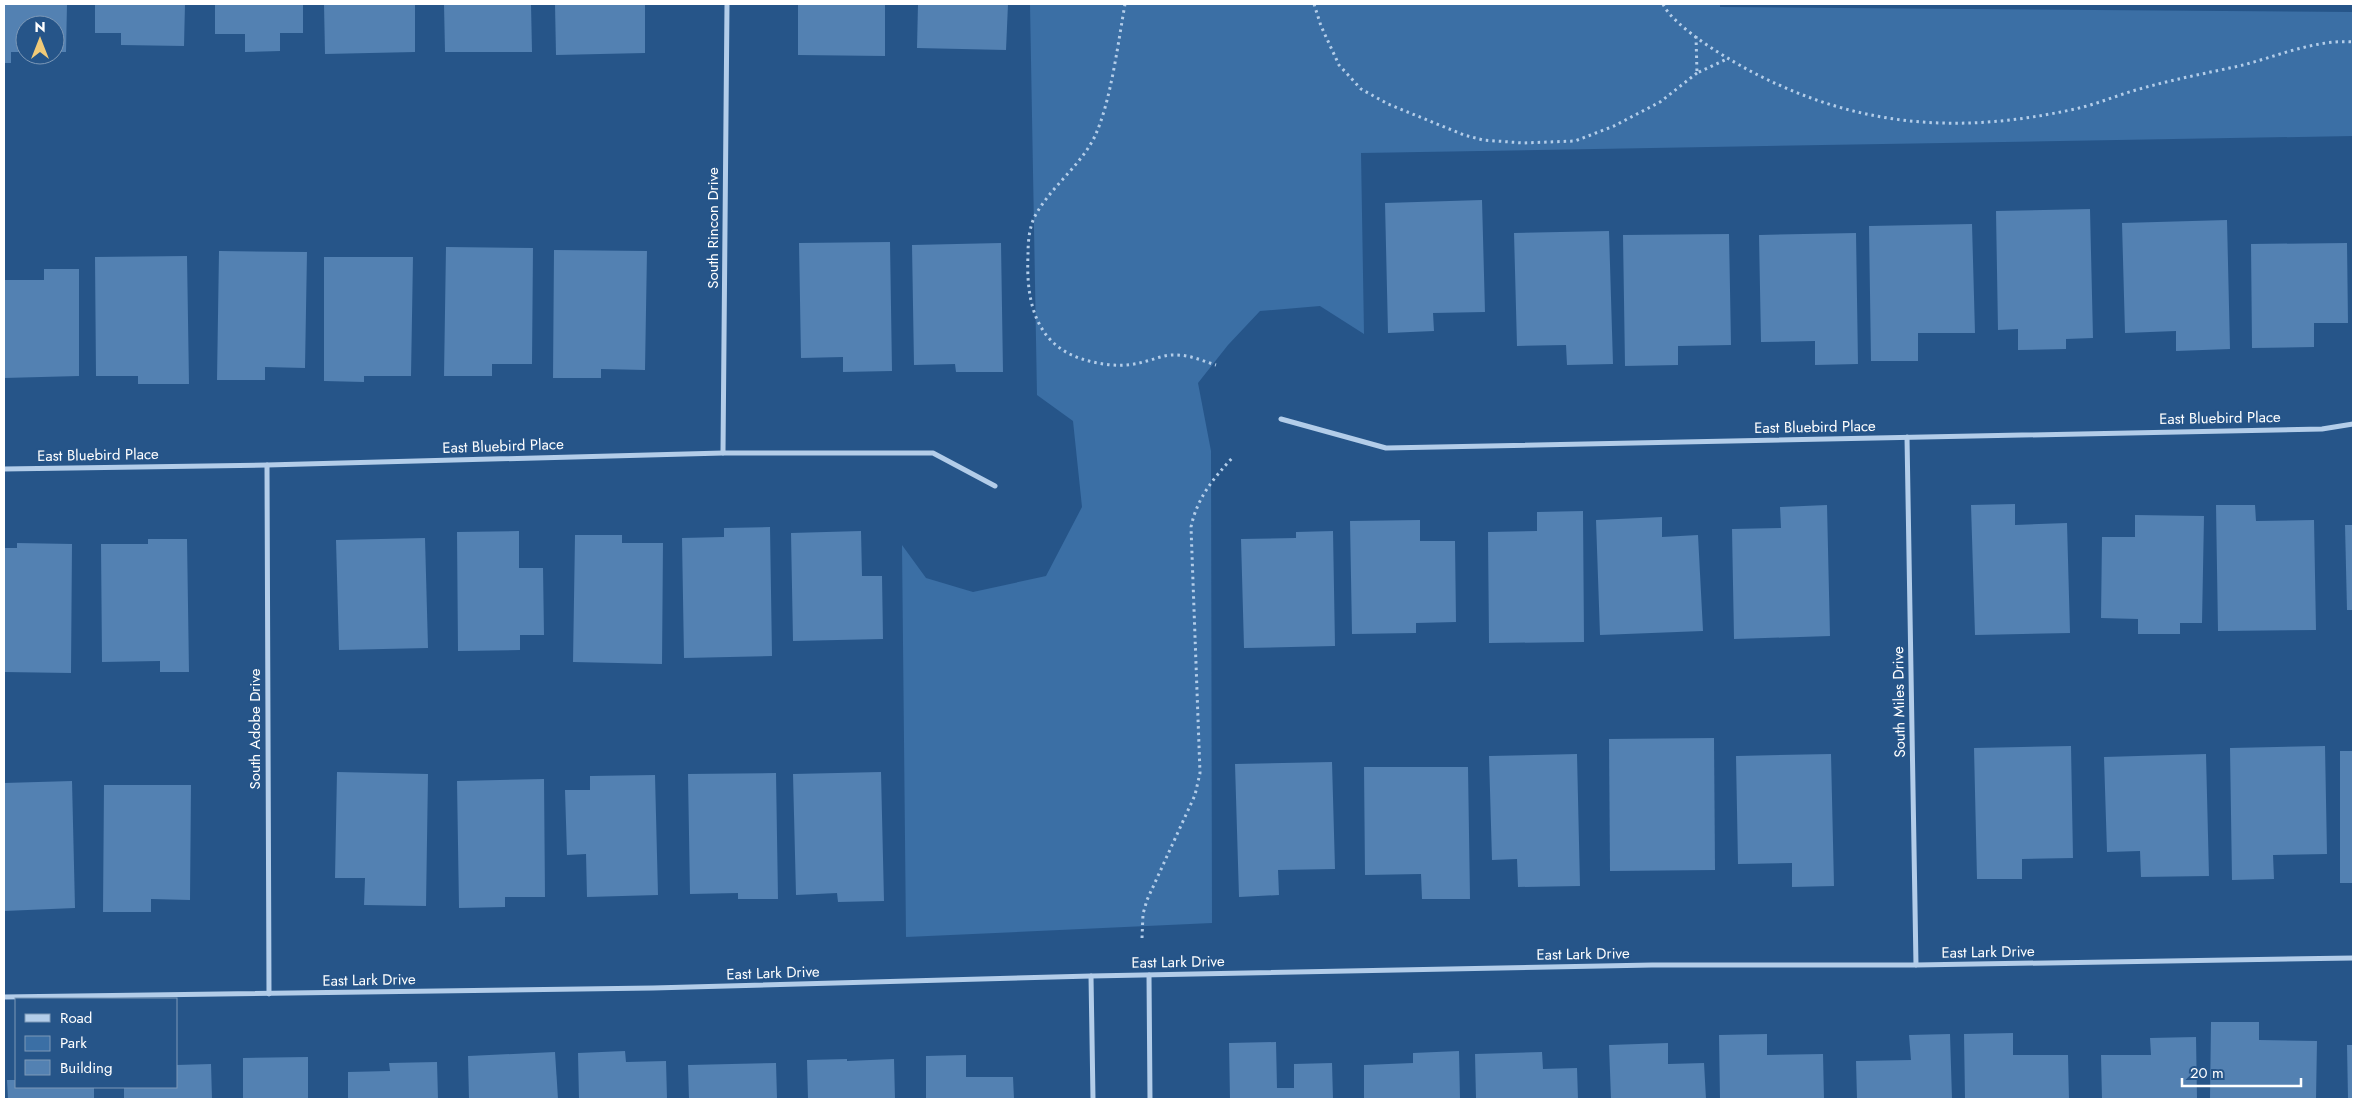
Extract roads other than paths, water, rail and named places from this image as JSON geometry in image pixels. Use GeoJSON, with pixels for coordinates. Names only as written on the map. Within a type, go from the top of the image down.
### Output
{"type":"FeatureCollection","features":[{"type":"Feature","properties":{"kind":"street","name":"South Rincon Drive"},"geometry":{"type":"LineString","coordinates":[[723,452],[727,4]]}},
{"type":"Feature","properties":{"kind":"street","name":"East Bluebird Place"},"geometry":{"type":"LineString","coordinates":[[1281,419],[1386,448],[2322,429],[2353,424]]}},
{"type":"Feature","properties":{"kind":"street","name":"South Miles Drive"},"geometry":{"type":"LineString","coordinates":[[1907,437],[1916,965]]}},
{"type":"Feature","properties":{"kind":"street","name":"East Bluebird Place"},"geometry":{"type":"LineString","coordinates":[[4,469],[267,465],[723,452],[933,452],[995,486]]}},
{"type":"Feature","properties":{"kind":"street","name":"South Adobe Drive"},"geometry":{"type":"LineString","coordinates":[[267,465],[269,994]]}},
{"type":"Feature","properties":{"kind":"street","name":"East Lark Drive"},"geometry":{"type":"LineString","coordinates":[[4,997],[653,988],[1091,976],[1652,965],[1916,965],[2353,958]]}},
{"type":"Feature","properties":{"kind":"street"},"geometry":{"type":"LineString","coordinates":[[1148,975],[1150,1099]]}},
{"type":"Feature","properties":{"kind":"street"},"geometry":{"type":"LineString","coordinates":[[1091,976],[1093,1099]]}}]}
